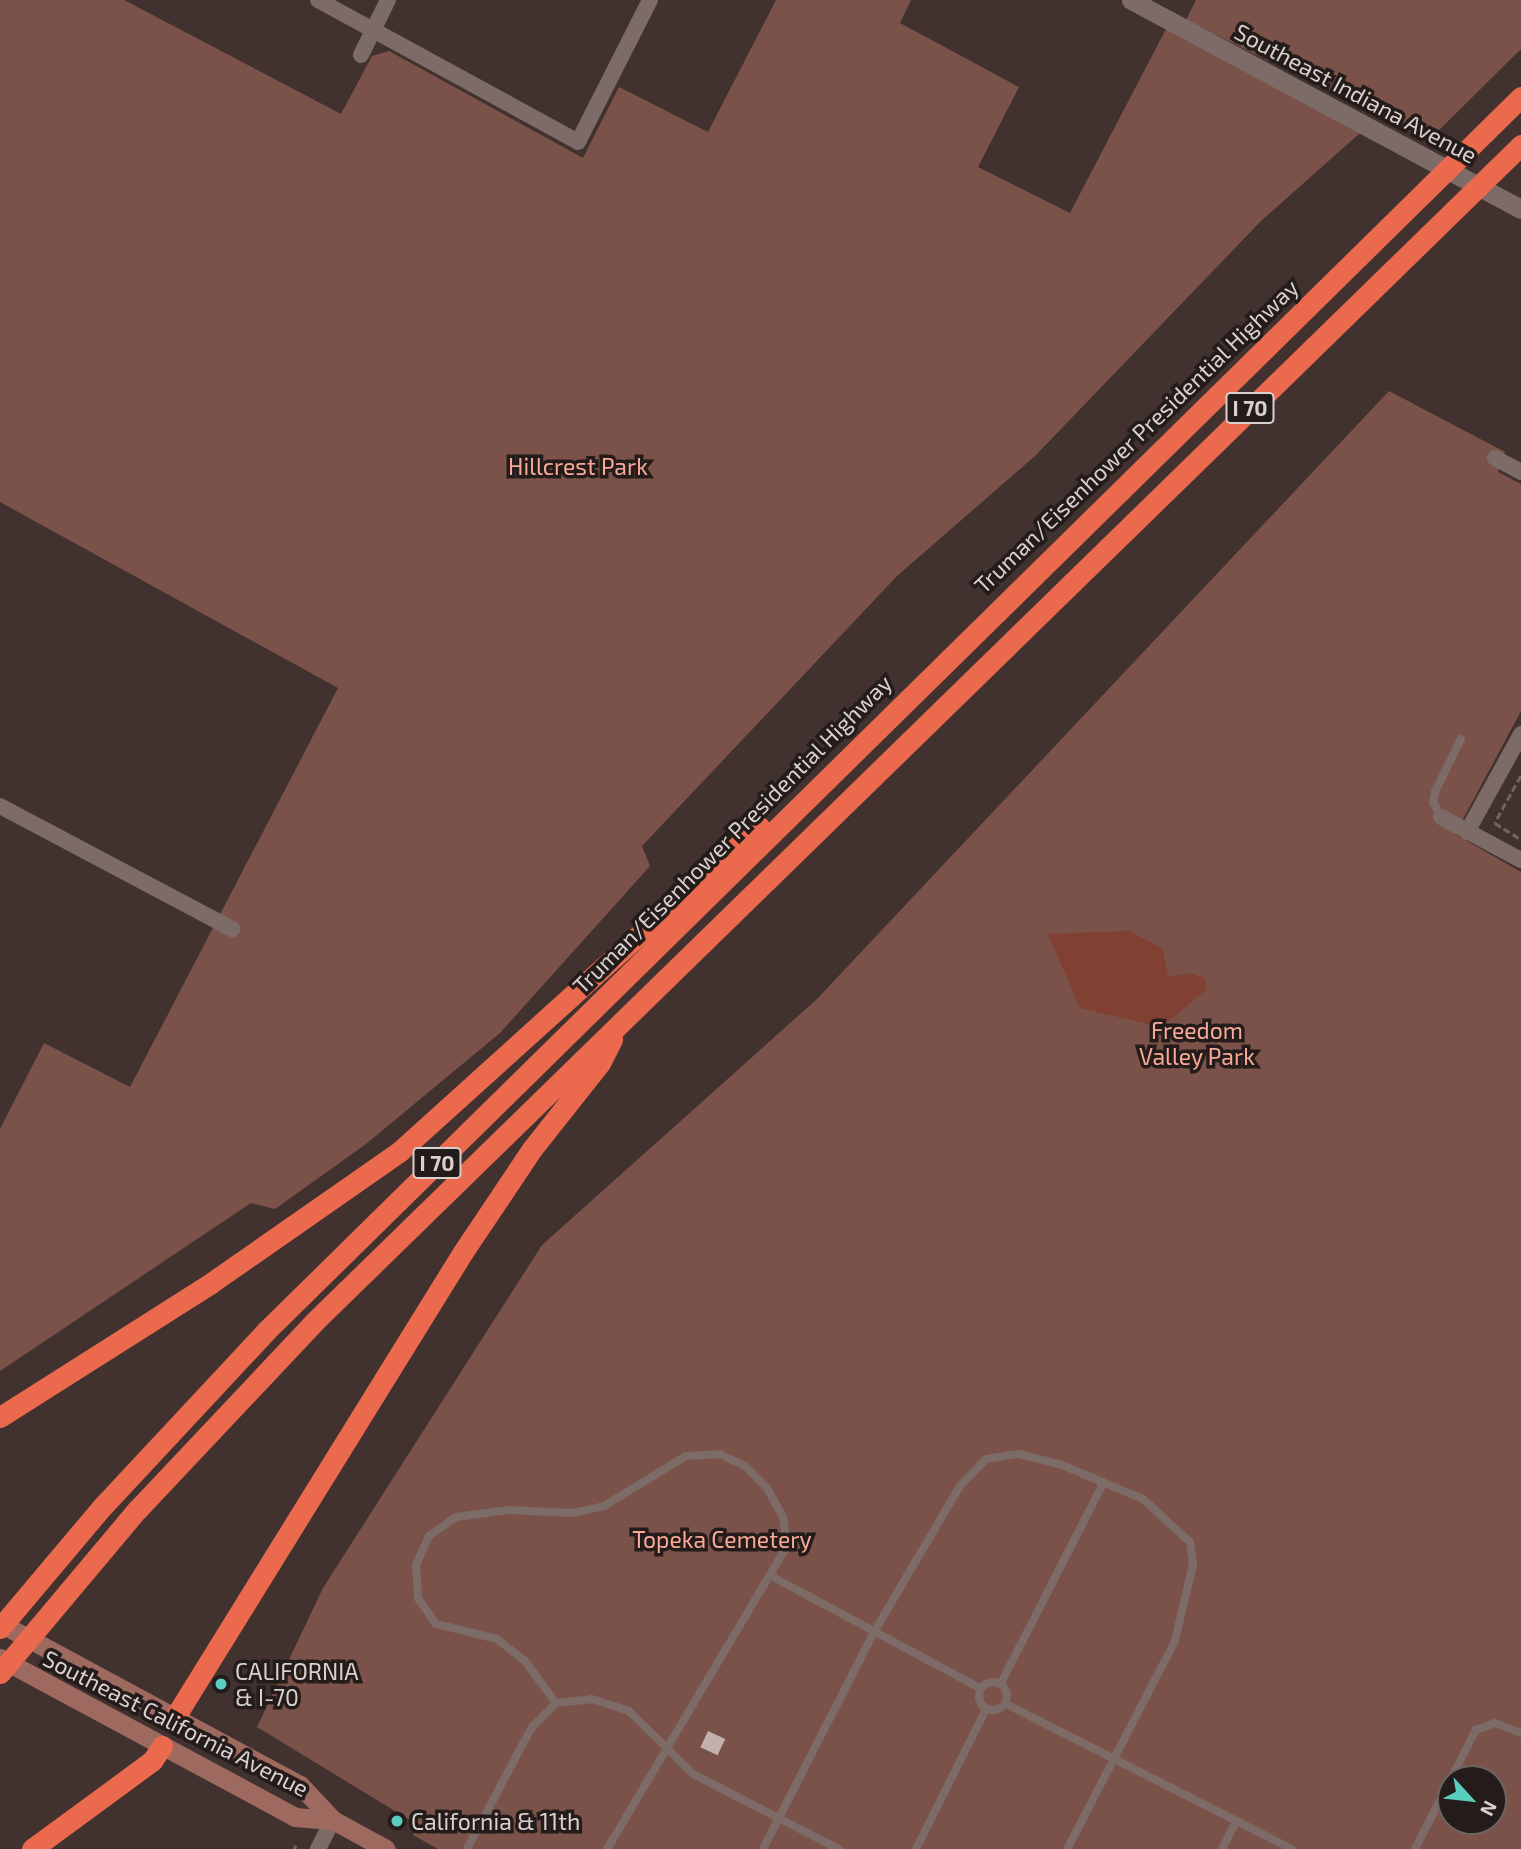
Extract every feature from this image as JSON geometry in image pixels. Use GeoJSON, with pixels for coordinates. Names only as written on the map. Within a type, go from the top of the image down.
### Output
{"type":"FeatureCollection","features":[{"type":"Feature","properties":{"kind":"highway","name":"Truman/Eisenhower Presidential Highway"},"geometry":{"type":"LineString","coordinates":[[0,1628],[111,1498],[257,1340],[716,890],[890,713],[1521,97]]}},
{"type":"Feature","properties":{"kind":"highway","name":"I 70"},"geometry":{"type":"LineString","coordinates":[[0,1673],[217,1423],[621,1021],[1521,145]]}},
{"type":"Feature","properties":{"kind":"highway"},"geometry":{"type":"LineString","coordinates":[[0,1417],[211,1283],[400,1151],[890,713]]}},
{"type":"Feature","properties":{"kind":"highway"},"geometry":{"type":"LineString","coordinates":[[175,1717],[463,1252],[539,1139],[600,1063],[621,1021]]}},
{"type":"Feature","properties":{"kind":"highway"},"geometry":{"type":"LineString","coordinates":[[32,1849],[152,1761],[162,1746]]}},
{"type":"Feature","properties":{"kind":"main road","name":"Southeast California Avenue"},"geometry":{"type":"LineString","coordinates":[[0,1623],[300,1786],[334,1821],[386,1849]]}},
{"type":"Feature","properties":{"kind":"main road","name":"Southeast California Avenue"},"geometry":{"type":"LineString","coordinates":[[0,1658],[295,1816],[334,1821]]}},
{"type":"Feature","properties":{"kind":"main road"},"geometry":{"type":"LineString","coordinates":[[162,1746],[175,1717]]}},
{"type":"Feature","properties":{"kind":"street"},"geometry":{"type":"LineString","coordinates":[[318,0],[578,142],[650,0]]}},
{"type":"Feature","properties":{"kind":"street"},"geometry":{"type":"LineString","coordinates":[[361,55],[388,0]]}},
{"type":"Feature","properties":{"kind":"street","name":"Southeast Indiana Avenue"},"geometry":{"type":"LineString","coordinates":[[1131,0],[1521,209]]}},
{"type":"Feature","properties":{"kind":"street"},"geometry":{"type":"LineString","coordinates":[[1494,457],[1521,472]]}},
{"type":"Feature","properties":{"kind":"street"},"geometry":{"type":"LineString","coordinates":[[1467,832],[1521,734]]}},
{"type":"Feature","properties":{"kind":"street"},"geometry":{"type":"LineString","coordinates":[[0,806],[232,929]]}},
{"type":"Feature","properties":{"kind":"street"},"geometry":{"type":"LineString","coordinates":[[1441,817],[1521,860]]}},
{"type":"Feature","properties":{"kind":"street"},"geometry":{"type":"LineString","coordinates":[[318,1849],[334,1821]]}},
{"type":"Feature","properties":{"kind":"lane"},"geometry":{"type":"LineString","coordinates":[[1441,817],[1433,802],[1435,792],[1461,739]]}},
{"type":"Feature","properties":{"kind":"lane"},"geometry":{"type":"LineString","coordinates":[[556,1703],[525,1661],[498,1639],[436,1624],[418,1598],[416,1565],[429,1536],[456,1517],[509,1510],[572,1513],[604,1506],[686,1456],[720,1454],[745,1466],[767,1488],[783,1517],[787,1546],[607,1849]]}},
{"type":"Feature","properties":{"kind":"lane"},"geometry":{"type":"LineString","coordinates":[[763,1849],[874,1632],[960,1486],[986,1459],[1019,1454],[1104,1482],[1143,1499],[1167,1517],[1190,1542],[1193,1564],[1175,1641],[1067,1849]]}},
{"type":"Feature","properties":{"kind":"lane"},"geometry":{"type":"LineString","coordinates":[[1001,1683],[1104,1482]]}},
{"type":"Feature","properties":{"kind":"lane"},"geometry":{"type":"LineString","coordinates":[[771,1576],[980,1688]]}},
{"type":"Feature","properties":{"kind":"lane"},"geometry":{"type":"LineString","coordinates":[[989,1681],[1001,1683],[1008,1693],[1006,1704],[996,1711],[986,1709],[978,1700],[980,1688],[989,1681]]}},
{"type":"Feature","properties":{"kind":"lane"},"geometry":{"type":"LineString","coordinates":[[467,1849],[532,1727],[556,1703],[592,1699],[629,1711],[666,1751],[692,1774],[839,1849]]}},
{"type":"Feature","properties":{"kind":"lane"},"geometry":{"type":"LineString","coordinates":[[1006,1704],[1292,1849]]}},
{"type":"Feature","properties":{"kind":"lane"},"geometry":{"type":"LineString","coordinates":[[916,1849],[986,1709]]}},
{"type":"Feature","properties":{"kind":"lane"},"geometry":{"type":"LineString","coordinates":[[1415,1849],[1476,1730],[1495,1723],[1521,1733]]}},
{"type":"Feature","properties":{"kind":"lane"},"geometry":{"type":"LineString","coordinates":[[1222,1849],[1236,1821]]}},
{"type":"Feature","properties":{"kind":"path"},"geometry":{"type":"LineString","coordinates":[[1521,776],[1495,823],[1521,839]]}},
{"type":"Feature","properties":{"kind":"green space","name":"Hillcrest Park"},"geometry":{"type":"Polygon","coordinates":[[[0,0],[124,0],[341,114],[372,56],[389,51],[583,158],[619,87],[708,132],[776,0],[911,0],[900,23],[1019,87],[978,167],[1070,213],[1167,27],[1360,133],[1261,221],[1035,456],[897,576],[642,846],[650,866],[500,1033],[366,1144],[275,1209],[251,1203],[0,1371],[0,1129],[44,1043],[130,1087],[338,688],[0,502],[0,0]]]}},
{"type":"Feature","properties":{"kind":"green space"},"geometry":{"type":"Polygon","coordinates":[[[1196,0],[1521,0],[1521,49],[1429,140],[1186,20],[1196,0]]]}},
{"type":"Feature","properties":{"kind":"green space"},"geometry":{"type":"Polygon","coordinates":[[[1389,391],[1505,452],[1498,472],[1521,484],[1521,711],[1455,834],[1521,872],[1521,1849],[438,1849],[413,1835],[418,1825],[257,1727],[323,1588],[542,1245],[817,999],[1389,391]]]}},
{"type":"Feature","properties":{"kind":"shaded area"},"geometry":{"type":"Polygon","coordinates":[[[1129,931],[1163,949],[1168,977],[1189,973],[1204,978],[1207,989],[1161,1027],[1080,1008],[1048,934],[1129,931]]]}},
{"type":"Feature","properties":{"kind":"building"},"geometry":{"type":"Polygon","coordinates":[[[708,1731],[725,1739],[718,1755],[700,1747],[708,1731]]]}},
{"type":"Feature","properties":{"kind":"place","name":"CALIFORNIA & I-70"},"geometry":{"type":"Point","coordinates":[221,1684]}},
{"type":"Feature","properties":{"kind":"place","name":"California & 11th"},"geometry":{"type":"Point","coordinates":[397,1821]}},
{"type":"Feature","properties":{"kind":"park label","name":"Freedom Valley Park"},"geometry":{"type":"Point","coordinates":[1197,1043]}},
{"type":"Feature","properties":{"kind":"park label","name":"Topeka Cemetery"},"geometry":{"type":"Point","coordinates":[722,1539]}}]}
